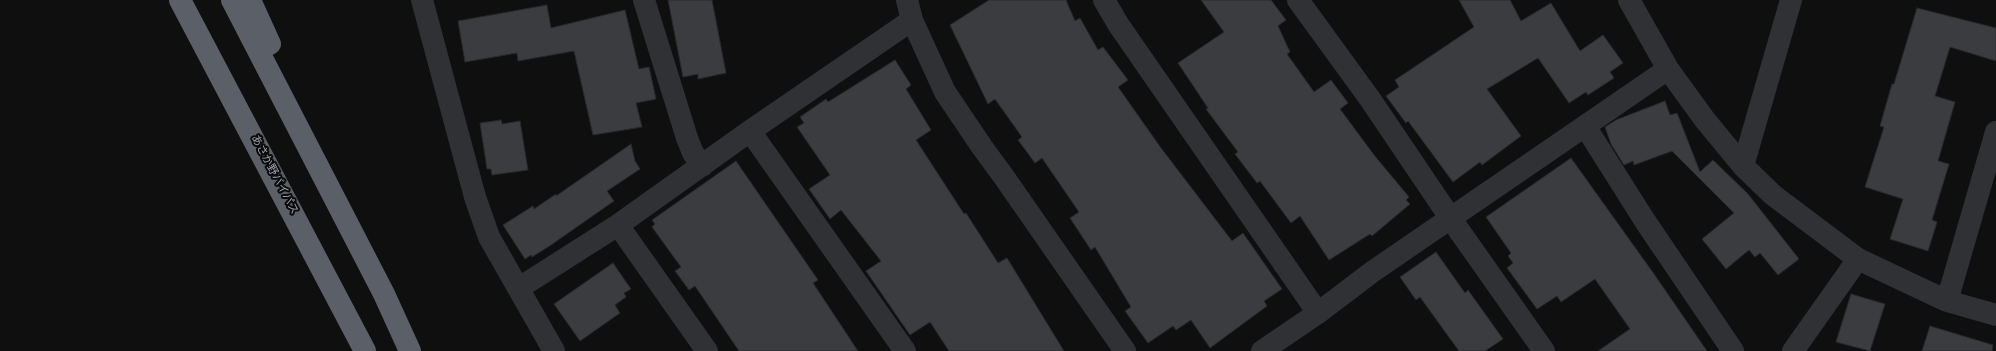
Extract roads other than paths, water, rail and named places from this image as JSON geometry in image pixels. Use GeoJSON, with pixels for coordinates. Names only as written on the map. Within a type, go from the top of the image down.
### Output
{"type":"FeatureCollection","features":[{"type":"Feature","properties":{"kind":"highway"},"geometry":{"type":"LineString","coordinates":[[174,0],[209,52]]}},
{"type":"Feature","properties":{"kind":"highway","name":"あさか野バイパス"},"geometry":{"type":"LineString","coordinates":[[180,0],[209,52],[365,351]]}},
{"type":"Feature","properties":{"kind":"highway"},"geometry":{"type":"LineString","coordinates":[[232,0],[384,294]]}},
{"type":"Feature","properties":{"kind":"highway"},"geometry":{"type":"LineString","coordinates":[[250,0],[410,351]]}},
{"type":"Feature","properties":{"kind":"street"},"geometry":{"type":"LineString","coordinates":[[422,0],[479,209],[489,237],[554,351]]}},
{"type":"Feature","properties":{"kind":"street"},"geometry":{"type":"LineString","coordinates":[[644,0],[687,138],[693,153],[702,166]]}},
{"type":"Feature","properties":{"kind":"street"},"geometry":{"type":"LineString","coordinates":[[1104,0],[1118,24],[1318,313]]}},
{"type":"Feature","properties":{"kind":"street"},"geometry":{"type":"LineString","coordinates":[[1298,0],[1370,99],[1451,219],[1544,351]]}},
{"type":"Feature","properties":{"kind":"street"},"geometry":{"type":"LineString","coordinates":[[1629,0],[1668,68],[1705,120],[1743,166],[1773,195],[1858,259],[1947,301],[1996,315]]}},
{"type":"Feature","properties":{"kind":"street"},"geometry":{"type":"LineString","coordinates":[[1743,166],[1791,0]]}},
{"type":"Feature","properties":{"kind":"street"},"geometry":{"type":"LineString","coordinates":[[519,288],[618,225],[702,166],[910,10],[945,92],[964,122],[1125,351]]}},
{"type":"Feature","properties":{"kind":"street"},"geometry":{"type":"LineString","coordinates":[[1262,351],[1318,313],[1372,272],[1668,68]]}},
{"type":"Feature","properties":{"kind":"street"},"geometry":{"type":"LineString","coordinates":[[1585,126],[1645,221],[1733,351]]}},
{"type":"Feature","properties":{"kind":"street"},"geometry":{"type":"LineString","coordinates":[[750,131],[905,351]]}},
{"type":"Feature","properties":{"kind":"street"},"geometry":{"type":"LineString","coordinates":[[1947,301],[1996,132]]}},
{"type":"Feature","properties":{"kind":"street"},"geometry":{"type":"LineString","coordinates":[[618,225],[707,351]]}},
{"type":"Feature","properties":{"kind":"street"},"geometry":{"type":"LineString","coordinates":[[1793,351],[1858,259]]}}]}
